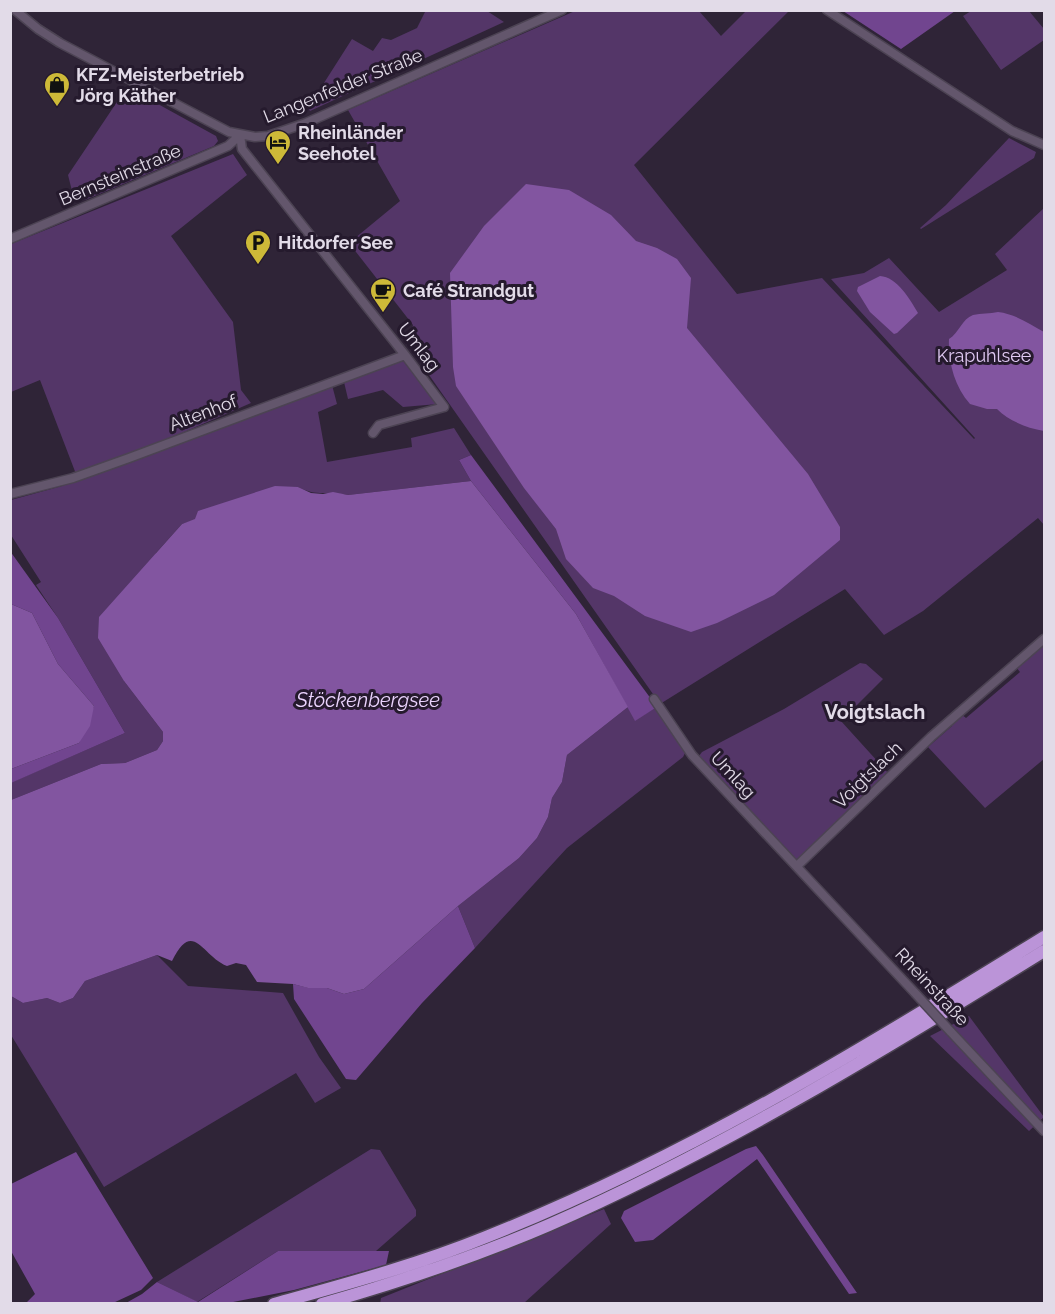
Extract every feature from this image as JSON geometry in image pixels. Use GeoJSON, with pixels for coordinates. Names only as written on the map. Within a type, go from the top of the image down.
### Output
{"type":"FeatureCollection","features":[{"type":"Feature","properties":{"kind":"highway"},"geometry":{"type":"LineString","coordinates":[[274,1304],[366,1279],[484,1238],[642,1169],[822,1072],[1044,937]]}},
{"type":"Feature","properties":{"kind":"highway"},"geometry":{"type":"LineString","coordinates":[[322,1304],[493,1248],[595,1204],[663,1171],[820,1087],[1044,951]]}},
{"type":"Feature","properties":{"kind":"street","name":"Langenfelder Straße"},"geometry":{"type":"LineString","coordinates":[[15,10],[60,43],[229,132],[255,137],[281,133],[562,10]]}},
{"type":"Feature","properties":{"kind":"street"},"geometry":{"type":"LineString","coordinates":[[827,10],[1012,130],[1044,146]]}},
{"type":"Feature","properties":{"kind":"street","name":"Bernsteinstraße"},"geometry":{"type":"LineString","coordinates":[[12,236],[222,150],[240,135]]}},
{"type":"Feature","properties":{"kind":"street","name":"Umlag"},"geometry":{"type":"LineString","coordinates":[[240,135],[242,149],[444,407],[379,424],[373,433]]}},
{"type":"Feature","properties":{"kind":"street","name":"Altenhof"},"geometry":{"type":"LineString","coordinates":[[10,494],[84,474],[405,355]]}},
{"type":"Feature","properties":{"kind":"street","name":"Voigtslach"},"geometry":{"type":"LineString","coordinates":[[796,866],[931,737],[1044,639]]}},
{"type":"Feature","properties":{"kind":"street","name":"Umlag"},"geometry":{"type":"LineString","coordinates":[[654,699],[692,755],[796,866]]}},
{"type":"Feature","properties":{"kind":"street","name":"Rheinstraße"},"geometry":{"type":"LineString","coordinates":[[796,866],[1044,1131]]}},
{"type":"Feature","properties":{"kind":"green space"},"geometry":{"type":"Polygon","coordinates":[[[426,10],[487,11],[504,22],[310,111],[308,108],[352,39],[373,51],[382,38],[391,40],[417,28],[426,10]]]}},
{"type":"Feature","properties":{"kind":"green space"},"geometry":{"type":"Polygon","coordinates":[[[575,11],[699,11],[721,36],[746,11],[789,11],[634,165],[737,294],[822,278],[974,439],[831,279],[864,273],[889,258],[939,312],[1007,270],[995,254],[1044,208],[1044,525],[1038,518],[923,611],[884,635],[845,589],[660,704],[408,345],[413,325],[349,243],[400,201],[348,110],[575,11]]]}},
{"type":"Feature","properties":{"kind":"green space"},"geometry":{"type":"Polygon","coordinates":[[[971,11],[1029,11],[1044,29],[1044,40],[1001,70],[963,16],[971,11]]]}},
{"type":"Feature","properties":{"kind":"green space"},"geometry":{"type":"Polygon","coordinates":[[[127,87],[216,136],[218,141],[214,146],[85,200],[72,191],[68,175],[127,87]]]}},
{"type":"Feature","properties":{"kind":"green space"},"geometry":{"type":"Polygon","coordinates":[[[1009,138],[1036,152],[1034,158],[921,229],[920,228],[946,205],[1009,138]]]}},
{"type":"Feature","properties":{"kind":"green space"},"geometry":{"type":"Polygon","coordinates":[[[233,154],[247,175],[171,236],[233,322],[241,390],[251,403],[152,446],[76,474],[40,380],[11,392],[11,244],[233,154]]]}},
{"type":"Feature","properties":{"kind":"green space"},"geometry":{"type":"Polygon","coordinates":[[[403,361],[438,404],[403,407],[383,390],[348,399],[344,382],[403,361]]]}},
{"type":"Feature","properties":{"kind":"green space"},"geometry":{"type":"Polygon","coordinates":[[[332,385],[337,404],[318,412],[327,462],[412,447],[411,438],[454,428],[471,455],[459,460],[471,481],[348,495],[317,493],[298,487],[182,524],[156,553],[124,681],[163,732],[163,741],[157,750],[125,763],[101,764],[11,800],[10,783],[125,733],[58,618],[36,585],[41,582],[11,535],[11,500],[62,486],[332,385]]]}},
{"type":"Feature","properties":{"kind":"green space"},"geometry":{"type":"Polygon","coordinates":[[[1044,644],[1044,759],[985,808],[928,747],[952,726],[951,723],[961,714],[966,718],[1020,672],[1016,667],[1044,644]]]}},
{"type":"Feature","properties":{"kind":"green space"},"geometry":{"type":"Polygon","coordinates":[[[860,663],[866,664],[883,679],[841,721],[889,774],[796,860],[700,760],[699,756],[702,752],[784,709],[860,663]]]}},
{"type":"Feature","properties":{"kind":"green space"},"geometry":{"type":"Polygon","coordinates":[[[628,707],[635,720],[657,707],[686,751],[683,757],[567,848],[475,948],[458,906],[519,858],[537,838],[548,817],[552,798],[562,782],[567,755],[628,707]]]}},
{"type":"Feature","properties":{"kind":"green space"},"geometry":{"type":"Polygon","coordinates":[[[157,955],[188,986],[283,993],[319,1057],[341,1088],[315,1103],[296,1073],[104,1187],[11,1035],[11,996],[23,1003],[47,998],[60,1003],[73,998],[85,981],[157,955]]]}},
{"type":"Feature","properties":{"kind":"green space"},"geometry":{"type":"Polygon","coordinates":[[[969,1016],[1044,1117],[1029,1131],[930,1036],[969,1016]]]}},
{"type":"Feature","properties":{"kind":"green space"},"geometry":{"type":"Polygon","coordinates":[[[371,1149],[380,1150],[416,1210],[416,1216],[376,1251],[278,1251],[197,1302],[157,1282],[371,1149]]]}},
{"type":"Feature","properties":{"kind":"green space"},"geometry":{"type":"Polygon","coordinates":[[[604,1209],[611,1224],[524,1303],[380,1304],[381,1298],[604,1209]]]}},
{"type":"Feature","properties":{"kind":"shaded area"},"geometry":{"type":"Polygon","coordinates":[[[843,10],[955,11],[901,49],[843,10]]]}},
{"type":"Feature","properties":{"kind":"shaded area"},"geometry":{"type":"Polygon","coordinates":[[[471,455],[657,707],[635,721],[576,614],[471,481],[459,460],[471,455]]]}},
{"type":"Feature","properties":{"kind":"shaded area"},"geometry":{"type":"Polygon","coordinates":[[[10,551],[58,618],[125,733],[11,783],[11,769],[79,743],[94,706],[58,664],[32,613],[11,604],[10,551]]]}},
{"type":"Feature","properties":{"kind":"shaded area"},"geometry":{"type":"Polygon","coordinates":[[[458,906],[475,948],[422,1003],[356,1080],[346,1079],[294,999],[293,984],[309,988],[327,988],[344,994],[364,989],[458,906]]]}},
{"type":"Feature","properties":{"kind":"shaded area"},"geometry":{"type":"Polygon","coordinates":[[[756,1146],[857,1293],[849,1294],[757,1159],[653,1240],[635,1242],[621,1218],[624,1211],[756,1146]]]}},
{"type":"Feature","properties":{"kind":"shaded area"},"geometry":{"type":"Polygon","coordinates":[[[76,1152],[153,1278],[141,1290],[113,1303],[26,1303],[35,1294],[11,1251],[11,1184],[76,1152]]]}},
{"type":"Feature","properties":{"kind":"shaded area"},"geometry":{"type":"Polygon","coordinates":[[[278,1251],[389,1251],[386,1265],[294,1290],[228,1303],[126,1303],[157,1282],[198,1302],[278,1251]]]}},
{"type":"Feature","properties":{"kind":"water"},"geometry":{"type":"Polygon","coordinates":[[[526,184],[569,190],[611,215],[636,241],[657,248],[677,259],[691,278],[687,328],[808,474],[840,527],[840,540],[774,595],[717,623],[691,632],[645,616],[614,596],[593,588],[566,559],[556,529],[524,488],[456,386],[453,367],[450,273],[484,226],[526,184]]]}},
{"type":"Feature","properties":{"kind":"water"},"geometry":{"type":"Polygon","coordinates":[[[880,276],[897,284],[918,313],[894,334],[870,312],[857,291],[858,287],[880,276]]]}},
{"type":"Feature","properties":{"kind":"water","name":"Krapuhlsee"},"geometry":{"type":"Polygon","coordinates":[[[998,312],[1016,317],[1044,332],[1044,431],[1019,423],[997,409],[987,409],[970,404],[956,381],[951,364],[949,339],[969,317],[998,312]]]}},
{"type":"Feature","properties":{"kind":"water","name":"Stöckenbergsee"},"geometry":{"type":"Polygon","coordinates":[[[471,481],[576,614],[628,707],[567,755],[562,782],[552,798],[548,817],[537,838],[519,858],[458,906],[364,989],[344,994],[327,988],[257,982],[246,965],[236,963],[227,966],[192,941],[186,942],[179,948],[172,961],[157,955],[85,981],[73,998],[60,1003],[47,998],[23,1003],[11,996],[11,800],[101,764],[125,763],[157,750],[163,741],[163,732],[124,681],[98,638],[99,617],[182,524],[195,519],[198,511],[275,486],[298,487],[311,493],[333,492],[348,495],[471,481]]]}},
{"type":"Feature","properties":{"kind":"water"},"geometry":{"type":"Polygon","coordinates":[[[11,604],[32,613],[58,664],[94,706],[90,726],[79,743],[11,769],[11,604]]]}},
{"type":"Feature","properties":{"kind":"place","name":"KFZ-Meisterbetrieb Jörg Käther"},"geometry":{"type":"Point","coordinates":[57,108]}},
{"type":"Feature","properties":{"kind":"place","name":"Rheinländer Seehotel"},"geometry":{"type":"Point","coordinates":[278,166]}},
{"type":"Feature","properties":{"kind":"place","name":"Hitdorfer See"},"geometry":{"type":"Point","coordinates":[258,266]}},
{"type":"Feature","properties":{"kind":"place","name":"Café Strandgut"},"geometry":{"type":"Point","coordinates":[383,314]}},
{"type":"Feature","properties":{"kind":"district","name":"Voigtslach"},"geometry":{"type":"Point","coordinates":[875,712]}}]}
